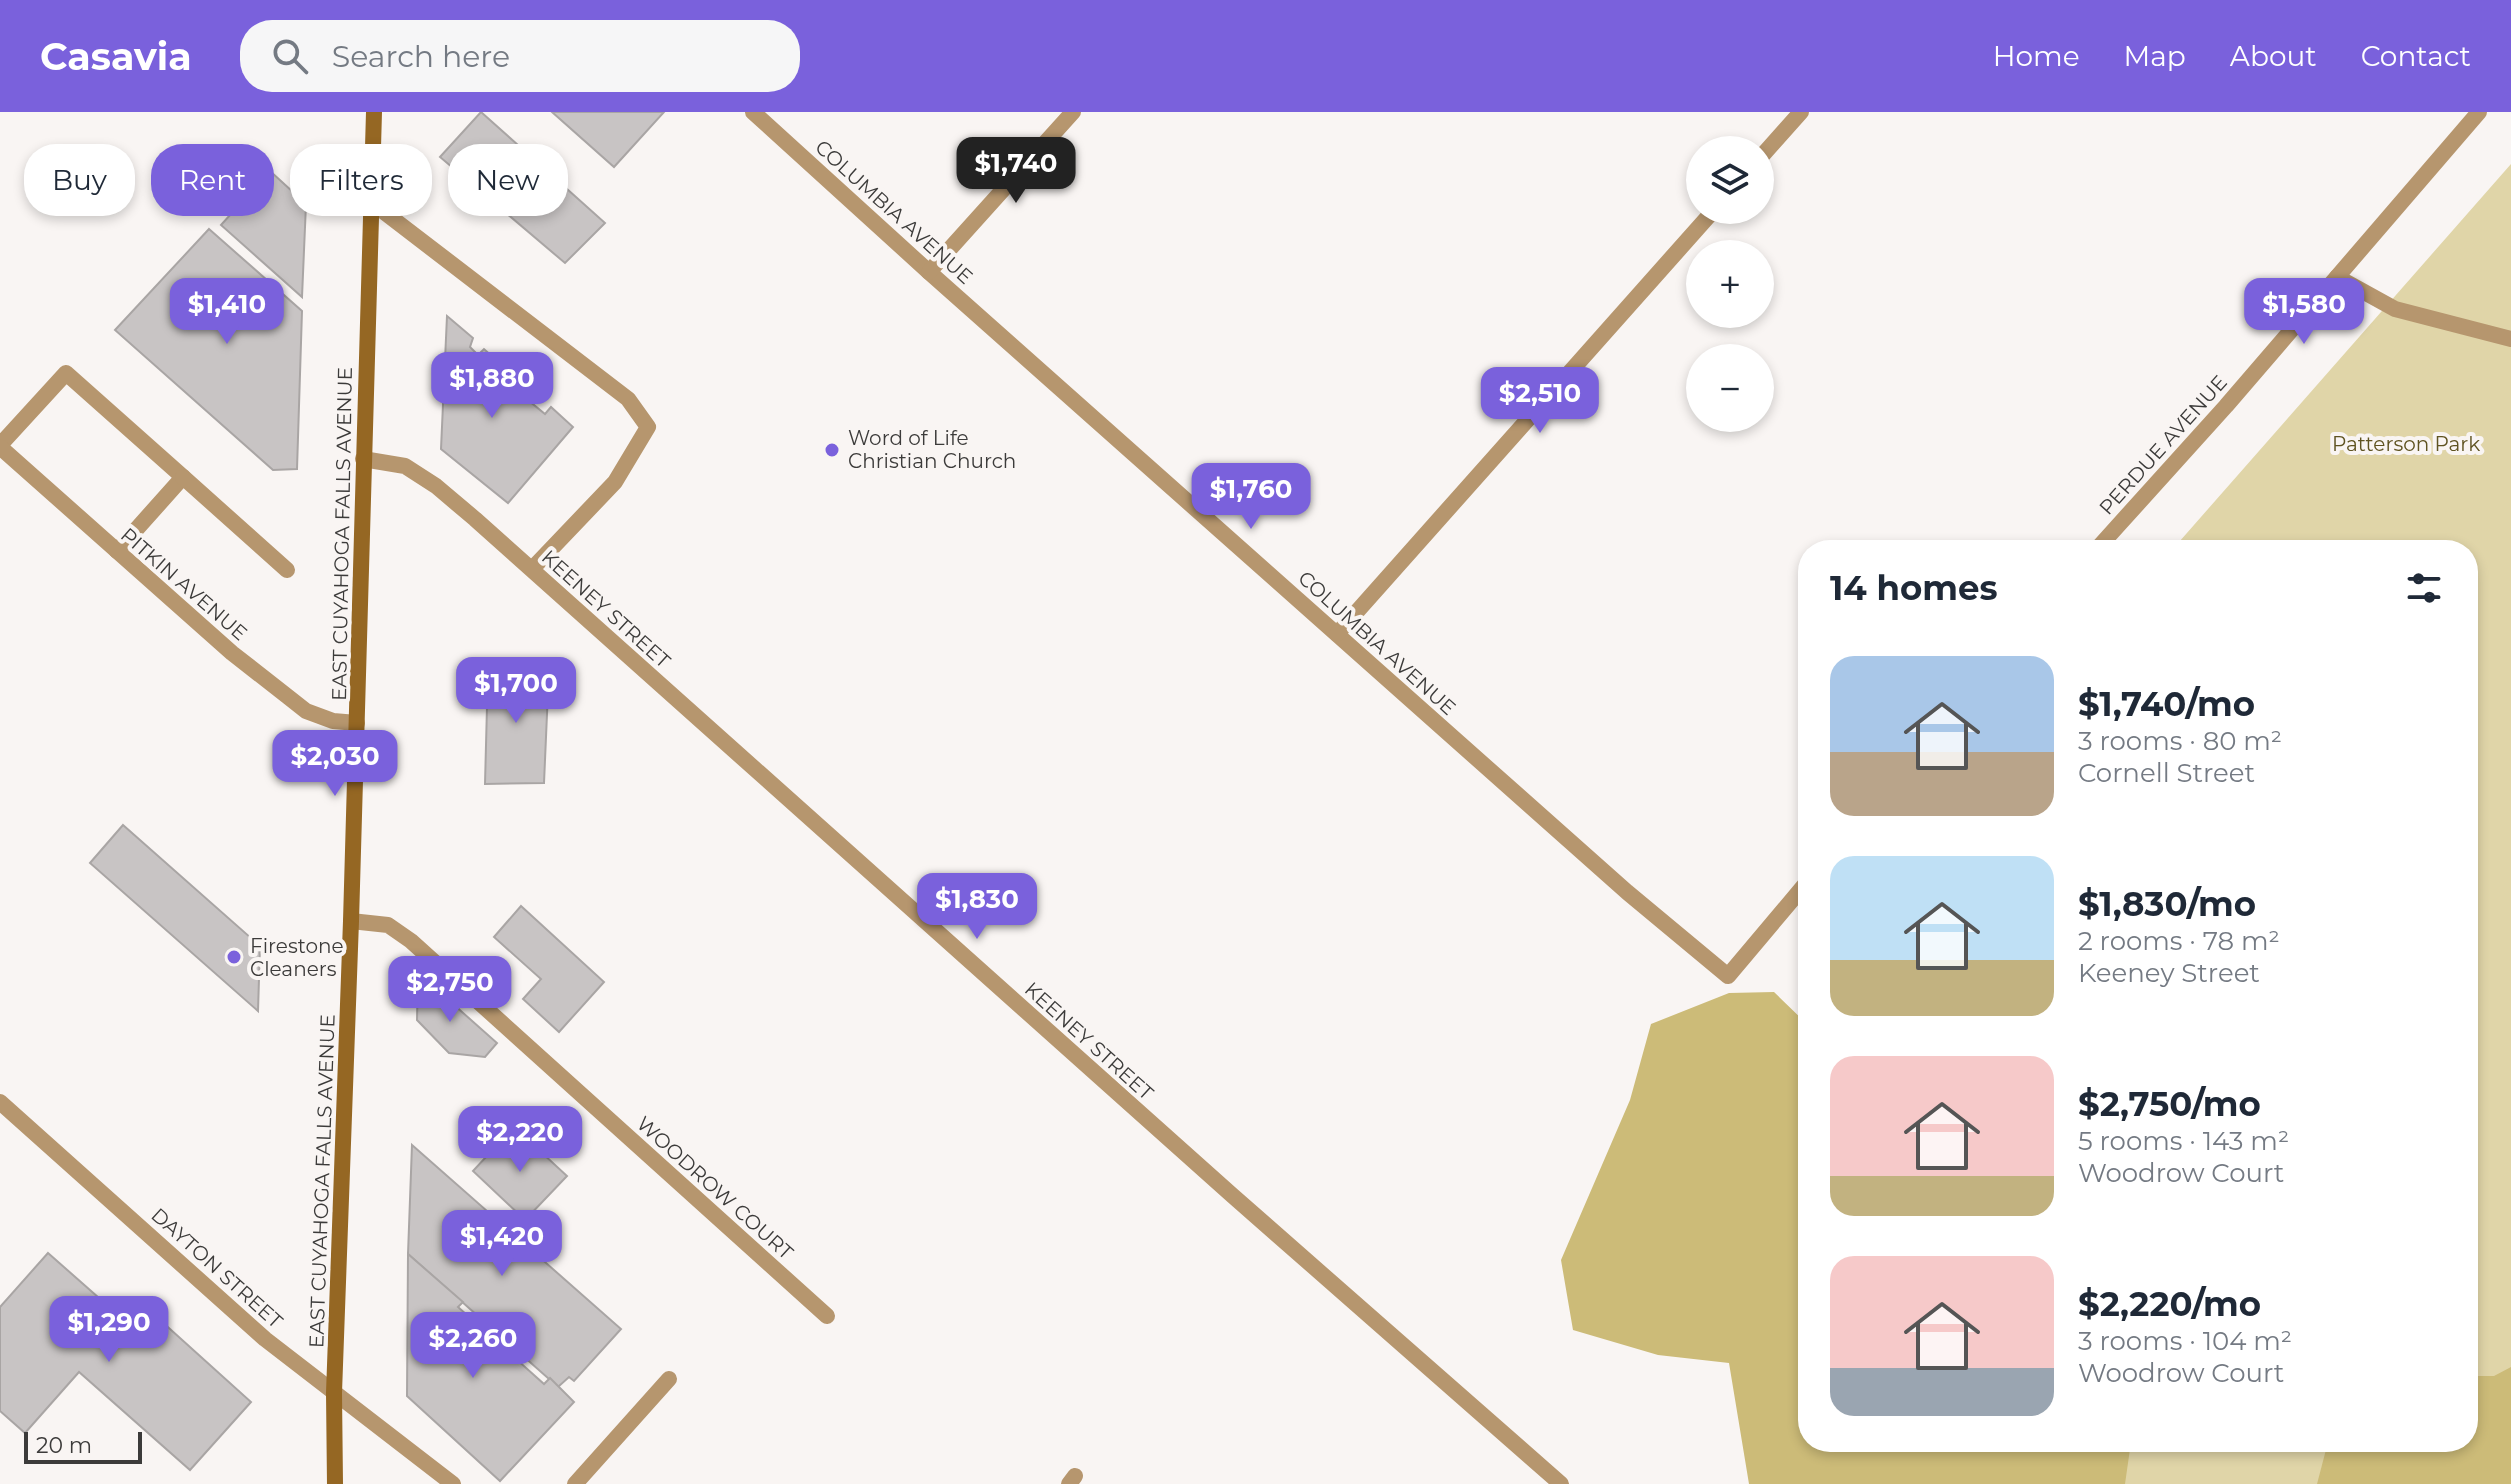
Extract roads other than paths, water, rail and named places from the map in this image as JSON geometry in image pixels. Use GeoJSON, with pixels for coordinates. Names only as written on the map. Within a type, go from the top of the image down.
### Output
{"type":"FeatureCollection","features":[{"type":"Feature","properties":{"kind":"street","name":"EAST CUYAHOGA FALLS AVENUE"},"geometry":{"type":"LineString","coordinates":[[373,144],[374,112]]}},
{"type":"Feature","properties":{"kind":"street","name":"COLUMBIA AVENUE"},"geometry":{"type":"LineString","coordinates":[[753,112],[1627,892],[1728,976],[1798,893]]}},
{"type":"Feature","properties":{"kind":"street"},"geometry":{"type":"LineString","coordinates":[[929,272],[1073,112]]}},
{"type":"Feature","properties":{"kind":"street"},"geometry":{"type":"LineString","coordinates":[[1774,142],[1801,112]]}},
{"type":"Feature","properties":{"kind":"street","name":"PERDUE AVENUE"},"geometry":{"type":"LineString","coordinates":[[2105,540],[2479,112]]}},
{"type":"Feature","properties":{"kind":"street","name":"EAST CUYAHOGA FALLS AVENUE"},"geometry":{"type":"LineString","coordinates":[[335,1484],[334,1393],[371,216]]}},
{"type":"Feature","properties":{"kind":"street"},"geometry":{"type":"LineString","coordinates":[[389,216],[628,399],[648,427],[615,482],[532,569]]}},
{"type":"Feature","properties":{"kind":"street"},"geometry":{"type":"LineString","coordinates":[[1337,634],[1702,224]]}},
{"type":"Feature","properties":{"kind":"street"},"geometry":{"type":"LineString","coordinates":[[2337,277],[2395,309],[2511,339]]}},
{"type":"Feature","properties":{"kind":"street"},"geometry":{"type":"LineString","coordinates":[[0,446],[66,373],[287,570]]}},
{"type":"Feature","properties":{"kind":"street","name":"PITKIN AVENUE"},"geometry":{"type":"LineString","coordinates":[[0,446],[232,653],[306,711],[333,721],[357,723]]}},
{"type":"Feature","properties":{"kind":"street","name":"KEENEY STREET"},"geometry":{"type":"LineString","coordinates":[[363,459],[405,466],[466,511],[1221,1186],[1561,1484]]}},
{"type":"Feature","properties":{"kind":"street"},"geometry":{"type":"LineString","coordinates":[[117,551],[183,477]]}},
{"type":"Feature","properties":{"kind":"street","name":"WOODROW COURT"},"geometry":{"type":"LineString","coordinates":[[351,921],[388,925],[411,941],[827,1316]]}},
{"type":"Feature","properties":{"kind":"street","name":"DAYTON STREET"},"geometry":{"type":"LineString","coordinates":[[0,1102],[265,1339],[453,1484]]}},
{"type":"Feature","properties":{"kind":"street"},"geometry":{"type":"LineString","coordinates":[[575,1484],[669,1379]]}},
{"type":"Feature","properties":{"kind":"place","name":"Word of Life Christian Church"},"geometry":{"type":"Point","coordinates":[832,450]}},
{"type":"Feature","properties":{"kind":"place","name":"Firestone Cleaners"},"geometry":{"type":"Point","coordinates":[234,957]}},
{"type":"Feature","properties":{"kind":"park label","name":"Patterson Park"},"geometry":{"type":"Point","coordinates":[2406,444]}}]}
